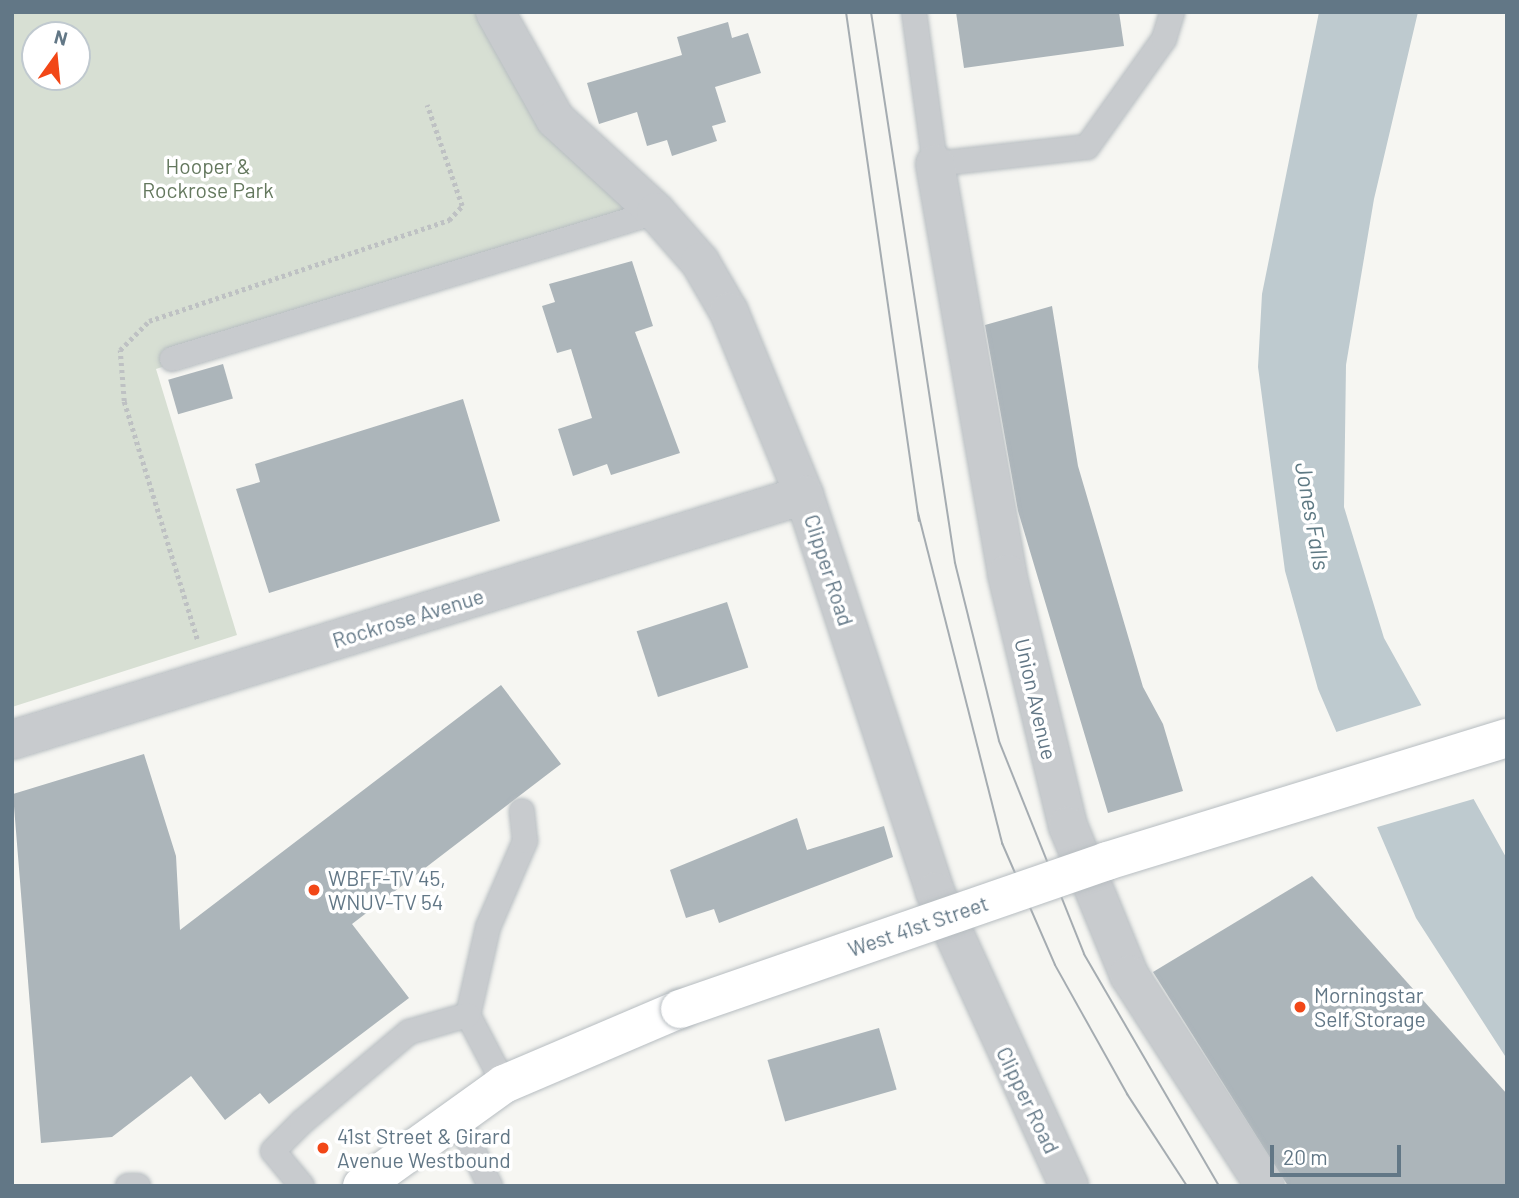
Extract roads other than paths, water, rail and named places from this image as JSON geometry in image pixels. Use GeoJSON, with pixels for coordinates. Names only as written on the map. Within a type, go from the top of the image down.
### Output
{"type":"FeatureCollection","features":[{"type":"Feature","properties":{"kind":"main road","name":"West 41st Street"},"geometry":{"type":"LineString","coordinates":[[362,1186],[456,1114],[504,1084],[680,1009],[1120,857],[1507,738]]}},
{"type":"Feature","properties":{"kind":"street","name":"Clipper Road"},"geometry":{"type":"LineString","coordinates":[[495,12],[555,119],[656,212],[700,262],[729,312],[804,495],[935,892],[1069,1186]]}},
{"type":"Feature","properties":{"kind":"street","name":"Union Avenue"},"geometry":{"type":"LineString","coordinates":[[935,164],[1004,561],[1068,826],[1129,975],[1265,1186]]}},
{"type":"Feature","properties":{"kind":"street","name":"Rockrose Avenue"},"geometry":{"type":"LineString","coordinates":[[12,740],[804,495]]}},
{"type":"Feature","properties":{"kind":"lane"},"geometry":{"type":"LineString","coordinates":[[915,12],[935,164],[1087,148],[1164,39],[1172,12]]}},
{"type":"Feature","properties":{"kind":"lane"},"geometry":{"type":"LineString","coordinates":[[172,359],[656,212]]}},
{"type":"Feature","properties":{"kind":"lane"},"geometry":{"type":"LineString","coordinates":[[504,1084],[468,1014],[488,927],[525,841],[522,811]]}},
{"type":"Feature","properties":{"kind":"lane"},"geometry":{"type":"LineString","coordinates":[[302,1186],[274,1151],[317,1109],[409,1032],[468,1014]]}},
{"type":"Feature","properties":{"kind":"lane"},"geometry":{"type":"LineString","coordinates":[[456,1114],[490,1186]]}},
{"type":"Feature","properties":{"kind":"lane"},"geometry":{"type":"LineString","coordinates":[[128,1186],[138,1186]]}},
{"type":"Feature","properties":{"kind":"water","name":"Jones Falls"},"geometry":{"type":"Polygon","coordinates":[[[1319,12],[1418,12],[1374,199],[1346,365],[1344,507],[1384,638],[1507,859],[1507,1059],[1416,918],[1318,689],[1285,571],[1258,367],[1262,294],[1319,12]]]}},
{"type":"Feature","properties":{"kind":"tram line"},"geometry":{"type":"LineString","coordinates":[[846,12],[919,521]]}},
{"type":"Feature","properties":{"kind":"tram line"},"geometry":{"type":"LineString","coordinates":[[871,12],[955,563],[999,741],[1084,954],[1219,1186]]}},
{"type":"Feature","properties":{"kind":"tram line"},"geometry":{"type":"LineString","coordinates":[[918,513],[1002,843],[1055,965],[1127,1094],[1187,1186]]}},
{"type":"Feature","properties":{"kind":"place","name":"WBFF-TV 45, WNUV-TV 54"},"geometry":{"type":"Point","coordinates":[314,890]}},
{"type":"Feature","properties":{"kind":"place","name":"Morningstar Self Storage"},"geometry":{"type":"Point","coordinates":[1300,1007]}},
{"type":"Feature","properties":{"kind":"place","name":"41st Street & Girard Avenue Westbound"},"geometry":{"type":"Point","coordinates":[323,1148]}},
{"type":"Feature","properties":{"kind":"park label","name":"Hooper & Rockrose Park"},"geometry":{"type":"Point","coordinates":[208,178]}}]}
